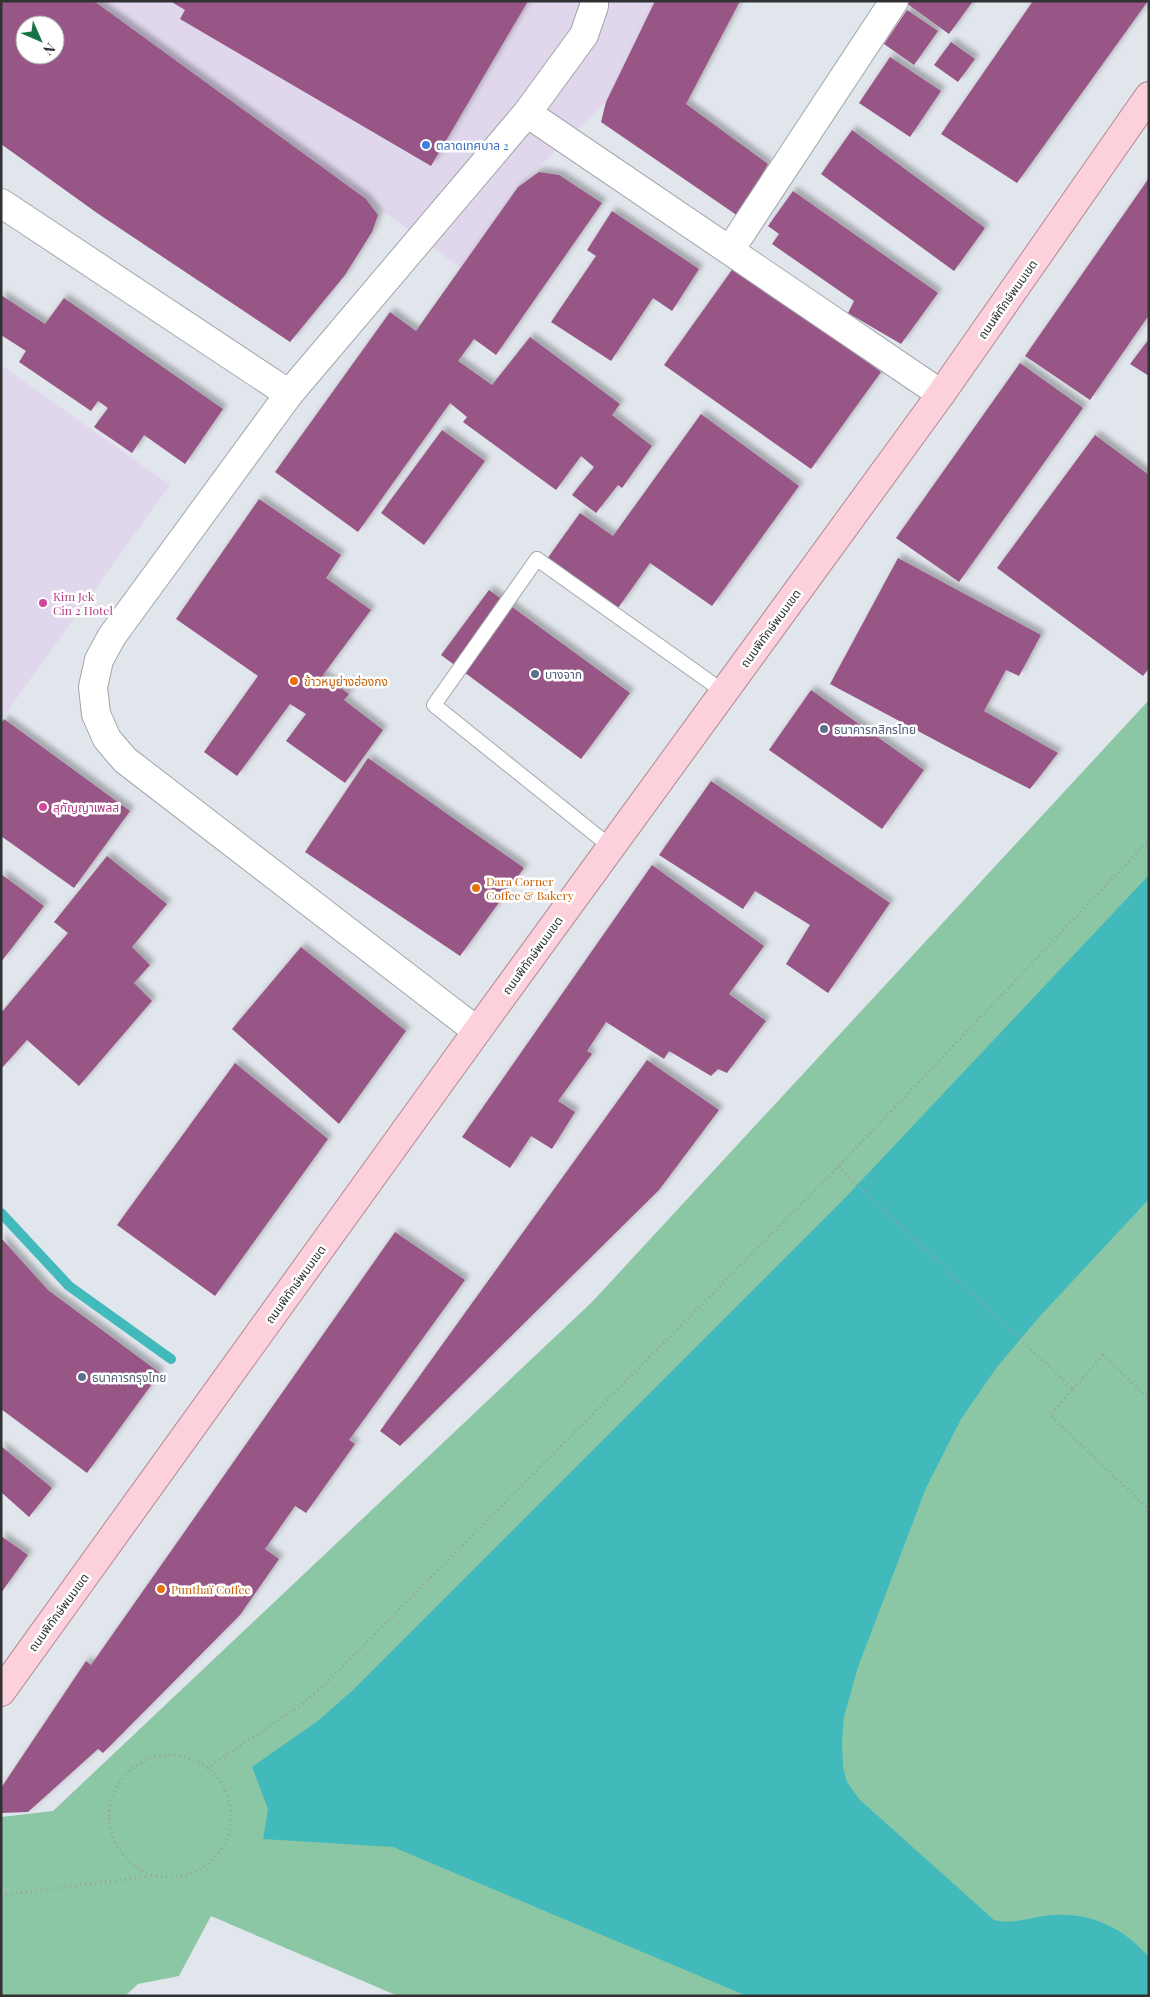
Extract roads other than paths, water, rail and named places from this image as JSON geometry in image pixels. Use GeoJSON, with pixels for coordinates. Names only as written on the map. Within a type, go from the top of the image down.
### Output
{"type":"FeatureCollection","features":[{"type":"Feature","properties":{"kind":"main road","name":"ถนนพิทักษ์พนมเขต"},"geometry":{"type":"LineString","coordinates":[[1,1692],[477,1030],[941,394],[1149,96]]}},
{"type":"Feature","properties":{"kind":"street"},"geometry":{"type":"LineString","coordinates":[[477,1030],[125,760],[107,739],[96,714],[93,687],[99,660],[112,636],[289,394],[527,113],[584,36],[594,1]]}},
{"type":"Feature","properties":{"kind":"street"},"geometry":{"type":"LineString","coordinates":[[730,250],[894,1]]}},
{"type":"Feature","properties":{"kind":"street"},"geometry":{"type":"LineString","coordinates":[[527,113],[941,394]]}},
{"type":"Feature","properties":{"kind":"street"},"geometry":{"type":"LineString","coordinates":[[1,203],[289,394]]}},
{"type":"Feature","properties":{"kind":"lane"},"geometry":{"type":"LineString","coordinates":[[611,847],[434,705],[537,559],[724,692]]}},
{"type":"Feature","properties":{"kind":"water"},"geometry":{"type":"Polygon","coordinates":[[[1149,875],[1149,1199],[1041,1315],[997,1367],[961,1419],[926,1488],[858,1667],[844,1717],[842,1743],[843,1767],[847,1782],[859,1799],[994,1920],[1013,1921],[1044,1916],[1074,1915],[1101,1922],[1114,1928],[1148,1956],[1149,1996],[747,1996],[393,1847],[263,1839],[268,1809],[252,1767],[319,1720],[354,1689],[843,1200],[1149,875]]]}},
{"type":"Feature","properties":{"kind":"waterway"},"geometry":{"type":"LineString","coordinates":[[1,1213],[69,1286],[171,1359]]}},
{"type":"Feature","properties":{"kind":"place","name":"ตลาดเทศบาล 2"},"geometry":{"type":"Point","coordinates":[426,145]}},
{"type":"Feature","properties":{"kind":"place","name":"Kim Jek Cin 2 Hotel"},"geometry":{"type":"Point","coordinates":[43,603]}},
{"type":"Feature","properties":{"kind":"place","name":"บางจาก"},"geometry":{"type":"Point","coordinates":[535,674]}},
{"type":"Feature","properties":{"kind":"place","name":"ข้าวหมูย่างฮ่องกง"},"geometry":{"type":"Point","coordinates":[294,681]}},
{"type":"Feature","properties":{"kind":"place","name":"ธนาคารกสิกรไทย"},"geometry":{"type":"Point","coordinates":[824,729]}},
{"type":"Feature","properties":{"kind":"place","name":"สุกัญญาเพลส"},"geometry":{"type":"Point","coordinates":[43,807]}},
{"type":"Feature","properties":{"kind":"place","name":"Dara Corner Coffee & Bakery"},"geometry":{"type":"Point","coordinates":[476,888]}},
{"type":"Feature","properties":{"kind":"place","name":"ธนาคารกรุงไทย"},"geometry":{"type":"Point","coordinates":[82,1377]}},
{"type":"Feature","properties":{"kind":"place","name":"Punthaï Coffee"},"geometry":{"type":"Point","coordinates":[161,1589]}}]}
